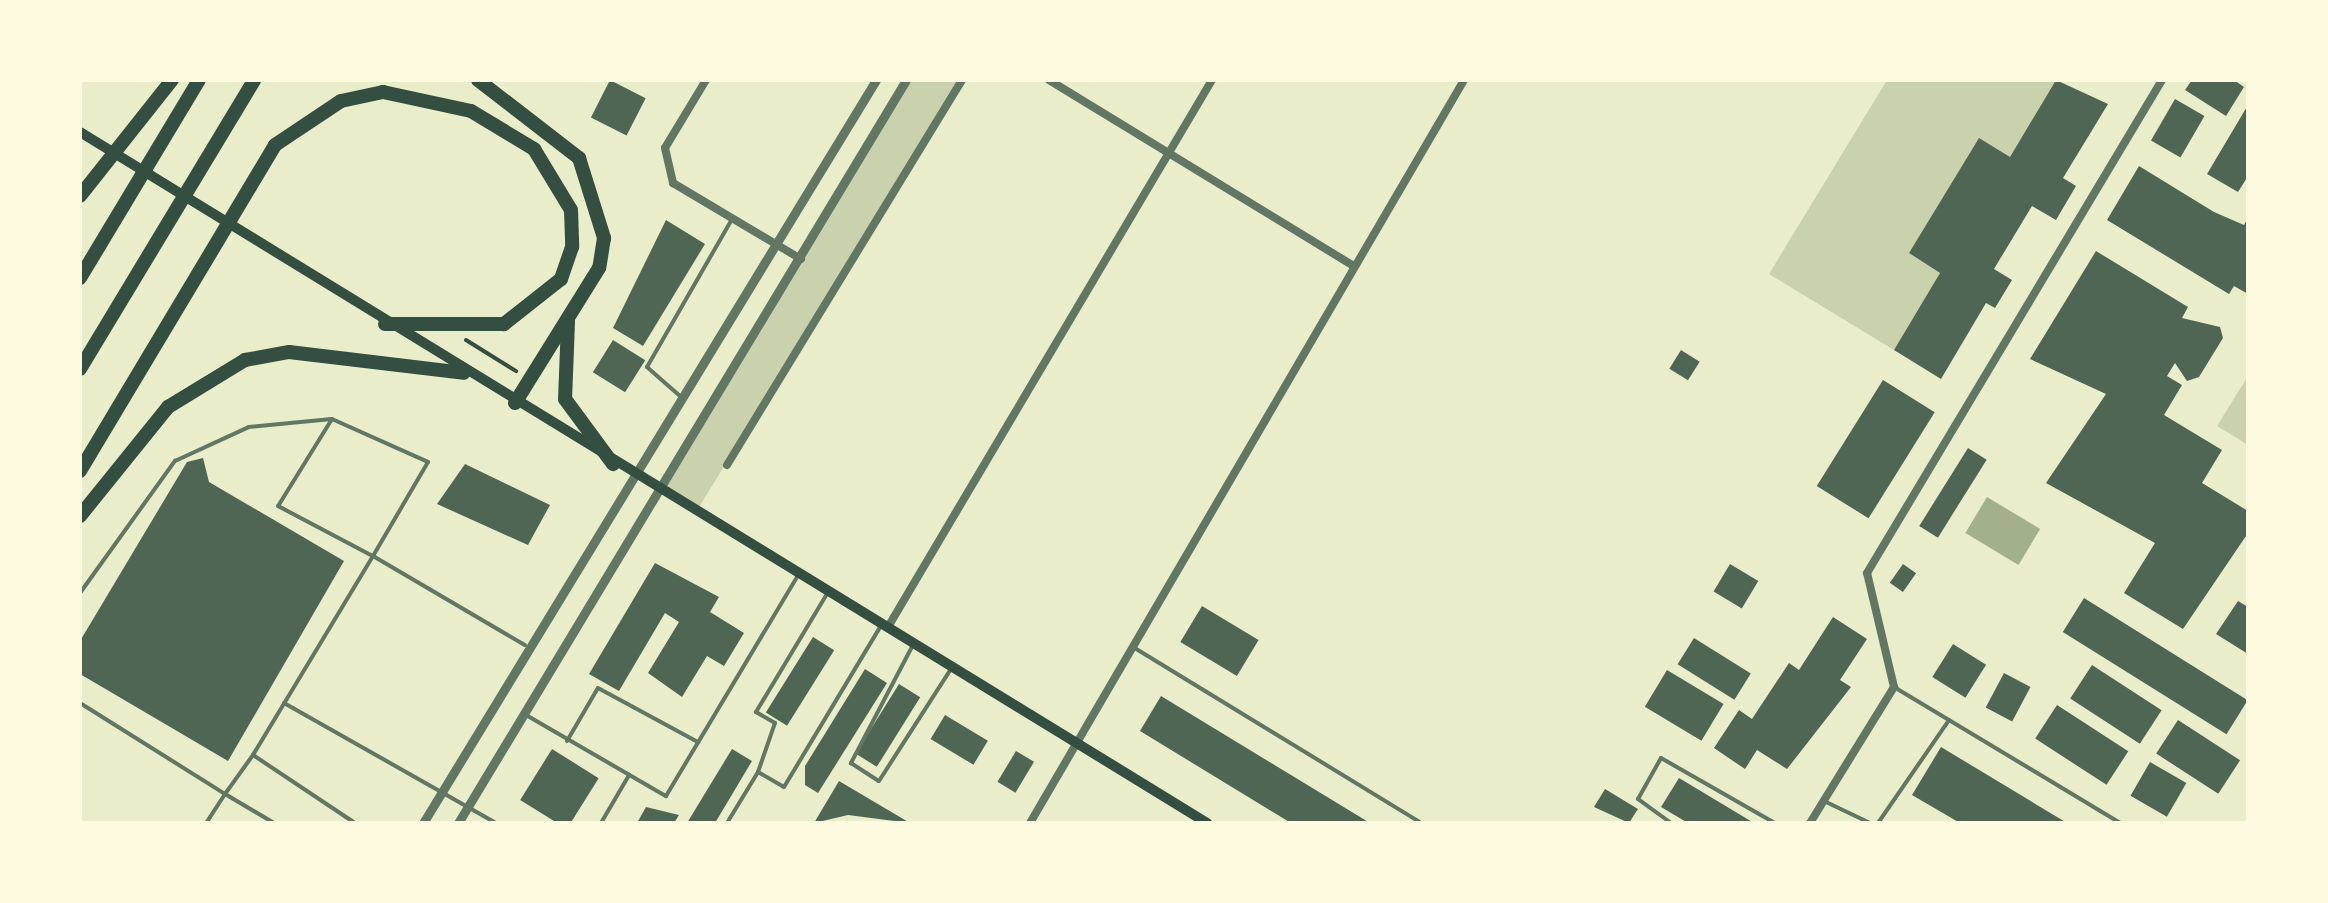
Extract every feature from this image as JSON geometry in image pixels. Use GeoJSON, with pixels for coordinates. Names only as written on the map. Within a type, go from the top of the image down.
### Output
{"type":"FeatureCollection","features":[{"type":"Feature","properties":{"kind":"highway"},"geometry":{"type":"LineString","coordinates":[[80,196],[172,80]]}},
{"type":"Feature","properties":{"kind":"highway"},"geometry":{"type":"LineString","coordinates":[[80,278],[199,80]]}},
{"type":"Feature","properties":{"kind":"highway"},"geometry":{"type":"LineString","coordinates":[[80,370],[254,80]]}},
{"type":"Feature","properties":{"kind":"highway"},"geometry":{"type":"LineString","coordinates":[[478,80],[568,148],[597,195],[599,268],[515,403]]}},
{"type":"Feature","properties":{"kind":"highway"},"geometry":{"type":"LineString","coordinates":[[80,471],[258,166],[306,119],[384,92],[470,111],[534,150],[558,176],[572,247],[561,279],[504,324],[385,324]]}},
{"type":"Feature","properties":{"kind":"highway"},"geometry":{"type":"LineString","coordinates":[[568,320],[565,398],[612,464]]}},
{"type":"Feature","properties":{"kind":"highway"},"geometry":{"type":"LineString","coordinates":[[80,516],[168,406],[245,360],[289,352],[464,372]]}},
{"type":"Feature","properties":{"kind":"main road"},"geometry":{"type":"LineString","coordinates":[[80,132],[612,464],[1207,823]]}},
{"type":"Feature","properties":{"kind":"street"},"geometry":{"type":"LineString","coordinates":[[706,80],[665,148],[673,183],[801,259]]}},
{"type":"Feature","properties":{"kind":"street"},"geometry":{"type":"LineString","coordinates":[[424,823],[525,646],[680,396],[770,241],[876,80]]}},
{"type":"Feature","properties":{"kind":"street"},"geometry":{"type":"LineString","coordinates":[[458,823],[906,80]]}},
{"type":"Feature","properties":{"kind":"street"},"geometry":{"type":"LineString","coordinates":[[727,466],[962,80]]}},
{"type":"Feature","properties":{"kind":"street"},"geometry":{"type":"LineString","coordinates":[[1049,80],[1354,266]]}},
{"type":"Feature","properties":{"kind":"street"},"geometry":{"type":"LineString","coordinates":[[884,626],[1212,80]]}},
{"type":"Feature","properties":{"kind":"street"},"geometry":{"type":"LineString","coordinates":[[1030,823],[1464,80]]}},
{"type":"Feature","properties":{"kind":"street"},"geometry":{"type":"LineString","coordinates":[[1810,823],[1894,687],[1867,573],[2162,80]]}},
{"type":"Feature","properties":{"kind":"lane"},"geometry":{"type":"LineString","coordinates":[[680,396],[648,367],[732,219]]}},
{"type":"Feature","properties":{"kind":"lane"},"geometry":{"type":"LineString","coordinates":[[332,419],[278,506],[373,556],[525,646]]}},
{"type":"Feature","properties":{"kind":"lane"},"geometry":{"type":"LineString","coordinates":[[80,593],[174,461],[249,427],[332,419],[428,462],[253,755],[206,823]]}},
{"type":"Feature","properties":{"kind":"lane"},"geometry":{"type":"LineString","coordinates":[[526,715],[666,796],[799,574]]}},
{"type":"Feature","properties":{"kind":"lane"},"geometry":{"type":"LineString","coordinates":[[728,823],[758,772],[775,724],[756,712],[828,592]]}},
{"type":"Feature","properties":{"kind":"lane"},"geometry":{"type":"LineString","coordinates":[[758,772],[784,787],[884,626]]}},
{"type":"Feature","properties":{"kind":"lane"},"geometry":{"type":"LineString","coordinates":[[914,643],[848,758],[879,781],[952,667]]}},
{"type":"Feature","properties":{"kind":"lane"},"geometry":{"type":"LineString","coordinates":[[1133,648],[1308,749],[1422,823]]}},
{"type":"Feature","properties":{"kind":"lane"},"geometry":{"type":"LineString","coordinates":[[1894,687],[2120,823]]}},
{"type":"Feature","properties":{"kind":"lane"},"geometry":{"type":"LineString","coordinates":[[567,741],[598,688],[698,742]]}},
{"type":"Feature","properties":{"kind":"lane"},"geometry":{"type":"LineString","coordinates":[[80,703],[274,823]]}},
{"type":"Feature","properties":{"kind":"lane"},"geometry":{"type":"LineString","coordinates":[[284,703],[496,823]]}},
{"type":"Feature","properties":{"kind":"lane"},"geometry":{"type":"LineString","coordinates":[[1878,823],[1949,720]]}},
{"type":"Feature","properties":{"kind":"lane"},"geometry":{"type":"LineString","coordinates":[[253,755],[356,823]]}},
{"type":"Feature","properties":{"kind":"lane"},"geometry":{"type":"LineString","coordinates":[[1671,823],[1638,799],[1662,758],[1775,823]]}},
{"type":"Feature","properties":{"kind":"lane"},"geometry":{"type":"LineString","coordinates":[[601,823],[629,775]]}},
{"type":"Feature","properties":{"kind":"lane"},"geometry":{"type":"LineString","coordinates":[[1824,801],[1870,823]]}},
{"type":"Feature","properties":{"kind":"path"},"geometry":{"type":"LineString","coordinates":[[463,332],[516,371]]}},
{"type":"Feature","properties":{"kind":"shaded area"},"geometry":{"type":"Polygon","coordinates":[[[906,80],[962,80],[696,512],[660,490],[906,80]]]}},
{"type":"Feature","properties":{"kind":"shaded area"},"geometry":{"type":"Polygon","coordinates":[[[1887,80],[2056,80],[2010,157],[1979,139],[1909,253],[1940,273],[1894,350],[1769,274],[1887,80]]]}},
{"type":"Feature","properties":{"kind":"shaded area"},"geometry":{"type":"Polygon","coordinates":[[[2248,376],[2248,445],[2217,426],[2248,376]]]}},
{"type":"Feature","properties":{"kind":"shaded area"},"geometry":{"type":"Polygon","coordinates":[[[1987,497],[2040,529],[2019,565],[1965,533],[1987,497]]]}},
{"type":"Feature","properties":{"kind":"building"},"geometry":{"type":"Polygon","coordinates":[[[610,80],[646,98],[627,136],[591,117],[610,80]]]}},
{"type":"Feature","properties":{"kind":"building"},"geometry":{"type":"Polygon","coordinates":[[[2056,80],[2108,104],[2063,178],[2076,186],[2056,220],[2032,206],[1994,269],[2012,280],[1995,308],[1986,303],[1941,379],[1894,350],[1940,273],[1909,253],[1979,138],[2010,157],[2056,80]]]}},
{"type":"Feature","properties":{"kind":"building"},"geometry":{"type":"Polygon","coordinates":[[[2192,80],[2234,80],[2244,87],[2226,116],[2185,90],[2192,80]]]}},
{"type":"Feature","properties":{"kind":"building"},"geometry":{"type":"Polygon","coordinates":[[[2175,99],[2204,116],[2180,158],[2151,141],[2175,99]]]}},
{"type":"Feature","properties":{"kind":"building"},"geometry":{"type":"Polygon","coordinates":[[[2248,105],[2248,176],[2238,192],[2207,174],[2248,105]]]}},
{"type":"Feature","properties":{"kind":"building"},"geometry":{"type":"Polygon","coordinates":[[[2139,166],[2214,212],[2244,225],[2248,218],[2248,294],[2234,286],[2229,294],[2107,220],[2139,166]]]}},
{"type":"Feature","properties":{"kind":"building"},"geometry":{"type":"Polygon","coordinates":[[[666,220],[705,244],[643,346],[613,328],[666,220]]]}},
{"type":"Feature","properties":{"kind":"building"},"geometry":{"type":"Polygon","coordinates":[[[2096,251],[2188,307],[2182,318],[2220,327],[2223,338],[2199,377],[2187,381],[2175,363],[2167,376],[2182,385],[2164,415],[2222,450],[2202,483],[2248,511],[2248,533],[2183,629],[2124,593],[2155,543],[2046,483],[2106,394],[2030,359],[2096,251]]]}},
{"type":"Feature","properties":{"kind":"building"},"geometry":{"type":"Polygon","coordinates":[[[613,340],[645,360],[625,392],[593,372],[613,340]]]}},
{"type":"Feature","properties":{"kind":"building"},"geometry":{"type":"Polygon","coordinates":[[[1681,350],[1700,362],[1688,380],[1669,369],[1681,350]]]}},
{"type":"Feature","properties":{"kind":"building"},"geometry":{"type":"Polygon","coordinates":[[[1883,380],[1935,412],[1868,518],[1817,486],[1883,380]]]}},
{"type":"Feature","properties":{"kind":"building"},"geometry":{"type":"Polygon","coordinates":[[[1968,448],[1987,460],[1938,538],[1919,526],[1968,448]]]}},
{"type":"Feature","properties":{"kind":"building"},"geometry":{"type":"Polygon","coordinates":[[[203,458],[209,482],[344,561],[228,761],[80,674],[80,641],[187,462],[203,458]]]}},
{"type":"Feature","properties":{"kind":"building"},"geometry":{"type":"Polygon","coordinates":[[[465,464],[550,505],[528,545],[437,504],[465,464]]]}},
{"type":"Feature","properties":{"kind":"building"},"geometry":{"type":"Polygon","coordinates":[[[655,563],[719,597],[710,612],[744,633],[724,666],[707,656],[682,697],[648,673],[679,622],[665,613],[619,691],[589,674],[655,563]]]}},
{"type":"Feature","properties":{"kind":"building"},"geometry":{"type":"Polygon","coordinates":[[[1730,564],[1758,581],[1742,608],[1714,591],[1730,564]]]}},
{"type":"Feature","properties":{"kind":"building"},"geometry":{"type":"Polygon","coordinates":[[[1903,564],[1916,573],[1903,592],[1890,583],[1903,564]]]}},
{"type":"Feature","properties":{"kind":"building"},"geometry":{"type":"Polygon","coordinates":[[[2084,598],[2248,700],[2226,734],[2063,632],[2084,598]]]}},
{"type":"Feature","properties":{"kind":"building"},"geometry":{"type":"Polygon","coordinates":[[[2238,601],[2248,607],[2248,654],[2216,634],[2238,601]]]}},
{"type":"Feature","properties":{"kind":"building"},"geometry":{"type":"Polygon","coordinates":[[[1202,606],[1259,640],[1237,676],[1180,642],[1202,606]]]}},
{"type":"Feature","properties":{"kind":"building"},"geometry":{"type":"Polygon","coordinates":[[[1833,617],[1867,639],[1840,680],[1851,687],[1787,769],[1757,750],[1745,769],[1714,748],[1739,710],[1752,719],[1789,663],[1799,670],[1833,617]]]}},
{"type":"Feature","properties":{"kind":"building"},"geometry":{"type":"Polygon","coordinates":[[[813,637],[834,650],[787,726],[766,712],[813,637]]]}},
{"type":"Feature","properties":{"kind":"building"},"geometry":{"type":"Polygon","coordinates":[[[1694,638],[1751,674],[1734,700],[1678,664],[1694,638]]]}},
{"type":"Feature","properties":{"kind":"building"},"geometry":{"type":"Polygon","coordinates":[[[1953,644],[1986,665],[1965,698],[1932,677],[1953,644]]]}},
{"type":"Feature","properties":{"kind":"building"},"geometry":{"type":"Polygon","coordinates":[[[2092,665],[2162,710],[2140,744],[2070,699],[2092,665]]]}},
{"type":"Feature","properties":{"kind":"building"},"geometry":{"type":"Polygon","coordinates":[[[865,669],[887,683],[818,793],[805,785],[805,766],[865,669]]]}},
{"type":"Feature","properties":{"kind":"building"},"geometry":{"type":"Polygon","coordinates":[[[1667,670],[1724,704],[1701,741],[1645,707],[1667,670]]]}},
{"type":"Feature","properties":{"kind":"building"},"geometry":{"type":"Polygon","coordinates":[[[2004,673],[2030,687],[2012,722],[1986,707],[2004,673]]]}},
{"type":"Feature","properties":{"kind":"building"},"geometry":{"type":"Polygon","coordinates":[[[899,684],[920,697],[877,767],[856,754],[899,684]]]}},
{"type":"Feature","properties":{"kind":"building"},"geometry":{"type":"Polygon","coordinates":[[[1161,696],[1370,823],[1291,823],[1140,731],[1161,696]]]}},
{"type":"Feature","properties":{"kind":"building"},"geometry":{"type":"Polygon","coordinates":[[[2057,705],[2128,751],[2107,785],[2035,739],[2057,705]]]}},
{"type":"Feature","properties":{"kind":"building"},"geometry":{"type":"Polygon","coordinates":[[[945,715],[988,741],[973,765],[931,739],[945,715]]]}},
{"type":"Feature","properties":{"kind":"building"},"geometry":{"type":"Polygon","coordinates":[[[2178,720],[2240,760],[2218,794],[2156,754],[2178,720]]]}},
{"type":"Feature","properties":{"kind":"building"},"geometry":{"type":"Polygon","coordinates":[[[1941,747],[2067,823],[1960,823],[1912,795],[1941,747]]]}},
{"type":"Feature","properties":{"kind":"building"},"geometry":{"type":"Polygon","coordinates":[[[552,749],[599,778],[571,823],[557,823],[520,800],[552,749]]]}},
{"type":"Feature","properties":{"kind":"building"},"geometry":{"type":"Polygon","coordinates":[[[732,749],[752,761],[715,823],[687,823],[732,749]]]}},
{"type":"Feature","properties":{"kind":"building"},"geometry":{"type":"Polygon","coordinates":[[[1016,751],[1034,762],[1015,793],[997,782],[1016,751]]]}},
{"type":"Feature","properties":{"kind":"building"},"geometry":{"type":"Polygon","coordinates":[[[2150,762],[2186,783],[2167,817],[2130,796],[2150,762]]]}},
{"type":"Feature","properties":{"kind":"building"},"geometry":{"type":"Polygon","coordinates":[[[1679,778],[1754,823],[1688,823],[1661,807],[1679,778]]]}},
{"type":"Feature","properties":{"kind":"building"},"geometry":{"type":"Polygon","coordinates":[[[839,781],[910,823],[848,815],[814,823],[839,781]]]}},
{"type":"Feature","properties":{"kind":"building"},"geometry":{"type":"Polygon","coordinates":[[[1605,789],[1638,809],[1629,823],[1594,807],[1605,789]]]}},
{"type":"Feature","properties":{"kind":"building"},"geometry":{"type":"Polygon","coordinates":[[[646,807],[679,815],[674,823],[637,823],[646,807]]]}}]}
